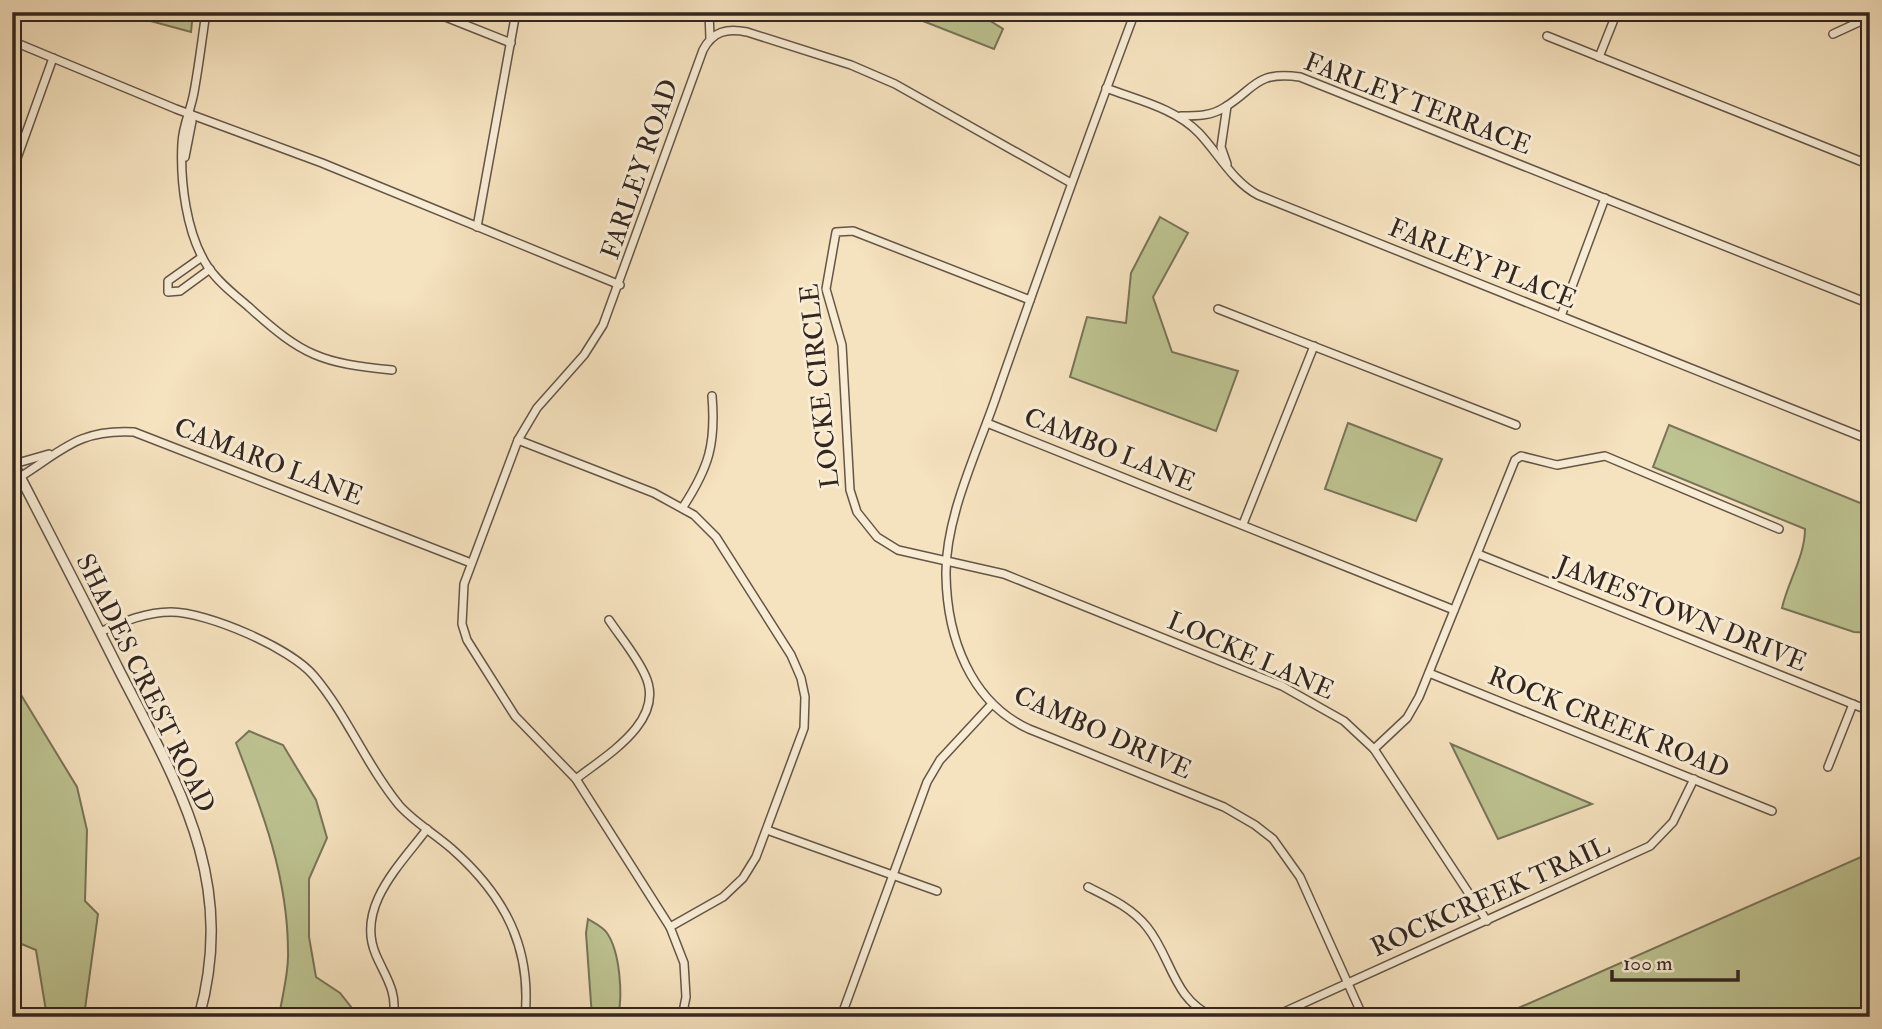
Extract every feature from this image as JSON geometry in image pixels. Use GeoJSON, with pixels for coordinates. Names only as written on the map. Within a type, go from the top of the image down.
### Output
{"type":"FeatureCollection","features":[{"type":"Feature","properties":{"kind":"street"},"geometry":{"type":"LineString","coordinates":[[206,12],[184,162],[188,209],[202,257],[209,270],[280,335],[307,353],[333,363],[392,370]]}},
{"type":"Feature","properties":{"kind":"street"},"geometry":{"type":"LineString","coordinates":[[433,12],[511,43]]}},
{"type":"Feature","properties":{"kind":"street"},"geometry":{"type":"LineString","coordinates":[[477,227],[516,12]]}},
{"type":"Feature","properties":{"kind":"street","name":"FARLEY ROAD"},"geometry":{"type":"LineString","coordinates":[[12,41],[322,163],[620,285],[709,38],[709,12]]}},
{"type":"Feature","properties":{"kind":"street"},"geometry":{"type":"LineString","coordinates":[[709,38],[726,30],[747,32],[851,65],[895,84],[1071,183],[1135,12]]}},
{"type":"Feature","properties":{"kind":"street"},"geometry":{"type":"LineString","coordinates":[[1600,57],[1617,12]]}},
{"type":"Feature","properties":{"kind":"street"},"geometry":{"type":"LineString","coordinates":[[1833,34],[1870,17]]}},
{"type":"Feature","properties":{"kind":"street"},"geometry":{"type":"LineString","coordinates":[[1548,36],[1870,165]]}},
{"type":"Feature","properties":{"kind":"street"},"geometry":{"type":"LineString","coordinates":[[12,172],[53,58]]}},
{"type":"Feature","properties":{"kind":"street","name":"FARLEY TERRACE"},"geometry":{"type":"LineString","coordinates":[[1180,116],[1203,115],[1227,106],[1243,91],[1275,75],[1300,77],[1870,304]]}},
{"type":"Feature","properties":{"kind":"street","name":"FARLEY PLACE"},"geometry":{"type":"LineString","coordinates":[[1106,88],[1180,116],[1199,133],[1250,191],[1258,195],[1870,440]]}},
{"type":"Feature","properties":{"kind":"street"},"geometry":{"type":"LineString","coordinates":[[1227,106],[1221,147],[1228,167]]}},
{"type":"Feature","properties":{"kind":"street","name":"CAMBO LANE"},"geometry":{"type":"LineString","coordinates":[[1071,183],[987,423],[1454,610]]}},
{"type":"Feature","properties":{"kind":"street"},"geometry":{"type":"LineString","coordinates":[[1561,316],[1605,198]]}},
{"type":"Feature","properties":{"kind":"street","name":"LOCKE CIRCLE"},"geometry":{"type":"LineString","coordinates":[[947,561],[888,545],[868,527],[853,502],[849,476],[842,345],[826,289],[836,232],[853,231],[1030,300]]}},
{"type":"Feature","properties":{"kind":"street"},"geometry":{"type":"LineString","coordinates":[[202,257],[168,281],[166,289],[174,294],[209,270]]}},
{"type":"Feature","properties":{"kind":"street"},"geometry":{"type":"LineString","coordinates":[[620,285],[594,340],[537,408],[518,440],[471,563],[461,598],[462,624],[467,640],[521,725],[576,779],[670,927],[680,951],[685,974],[682,1017]]}},
{"type":"Feature","properties":{"kind":"street"},"geometry":{"type":"LineString","coordinates":[[1218,309],[1516,425]]}},
{"type":"Feature","properties":{"kind":"street"},"geometry":{"type":"LineString","coordinates":[[1243,524],[1314,346]]}},
{"type":"Feature","properties":{"kind":"street"},"geometry":{"type":"LineString","coordinates":[[683,507],[704,472],[711,453],[714,429],[712,396]]}},
{"type":"Feature","properties":{"kind":"street","name":"CAMBO DRIVE"},"geometry":{"type":"LineString","coordinates":[[987,423],[962,491],[947,561],[947,589],[962,659],[970,677],[991,705],[1029,729],[1203,799],[1255,825],[1284,852],[1306,889],[1363,1017]]}},
{"type":"Feature","properties":{"kind":"street","name":"CAMARO LANE"},"geometry":{"type":"LineString","coordinates":[[20,477],[50,454],[93,435],[120,432],[142,434],[471,563]]}},
{"type":"Feature","properties":{"kind":"street"},"geometry":{"type":"LineString","coordinates":[[518,440],[683,507],[716,537],[791,655],[804,687],[804,727],[768,830],[750,869],[733,888],[707,907],[670,927]]}},
{"type":"Feature","properties":{"kind":"street","name":"CAMARO LANE"},"geometry":{"type":"LineString","coordinates":[[13,463],[50,454]]}},
{"type":"Feature","properties":{"kind":"street"},"geometry":{"type":"LineString","coordinates":[[1374,749],[1407,718],[1429,673],[1516,460],[1521,456],[1557,465],[1605,456],[1779,529]]}},
{"type":"Feature","properties":{"kind":"street","name":"SHADES CREST ROAD"},"geometry":{"type":"LineString","coordinates":[[13,463],[168,766],[199,843],[208,882],[211,929],[206,986],[199,1017]]}},
{"type":"Feature","properties":{"kind":"street","name":"JAMESTOWN DRIVE"},"geometry":{"type":"LineString","coordinates":[[1478,554],[1870,710]]}},
{"type":"Feature","properties":{"kind":"street","name":"LOCKE LANE"},"geometry":{"type":"LineString","coordinates":[[947,561],[1004,574],[1292,691],[1345,721],[1374,749],[1487,921]]}},
{"type":"Feature","properties":{"kind":"street"},"geometry":{"type":"LineString","coordinates":[[100,632],[148,614],[179,612],[203,618],[281,649],[313,674],[398,803],[474,871],[516,934],[527,979],[525,1017]]}},
{"type":"Feature","properties":{"kind":"street"},"geometry":{"type":"LineString","coordinates":[[576,779],[635,730],[643,719],[649,700],[646,676],[609,620]]}},
{"type":"Feature","properties":{"kind":"street","name":"ROCK CREEK ROAD"},"geometry":{"type":"LineString","coordinates":[[1429,673],[1772,811]]}},
{"type":"Feature","properties":{"kind":"street"},"geometry":{"type":"LineString","coordinates":[[1828,767],[1853,704]]}},
{"type":"Feature","properties":{"kind":"street"},"geometry":{"type":"LineString","coordinates":[[841,1017],[934,769],[991,705]]}},
{"type":"Feature","properties":{"kind":"street","name":"ROCKCREEK TRAIL"},"geometry":{"type":"LineString","coordinates":[[1273,1017],[1650,846],[1673,822],[1694,779]]}},
{"type":"Feature","properties":{"kind":"street"},"geometry":{"type":"LineString","coordinates":[[393,1017],[393,989],[373,946],[373,912],[386,884],[427,829]]}},
{"type":"Feature","properties":{"kind":"street"},"geometry":{"type":"LineString","coordinates":[[768,830],[937,891]]}},
{"type":"Feature","properties":{"kind":"street"},"geometry":{"type":"LineString","coordinates":[[1088,887],[1126,907],[1147,926],[1177,985],[1202,1015],[1214,1017]]}},
{"type":"Feature","properties":{"kind":"green space"},"geometry":{"type":"Polygon","coordinates":[[[117,12],[193,12],[191,32],[121,13],[117,12]]]}},
{"type":"Feature","properties":{"kind":"green space"},"geometry":{"type":"Polygon","coordinates":[[[900,12],[976,12],[1003,29],[994,49],[900,12]]]}},
{"type":"Feature","properties":{"kind":"green space"},"geometry":{"type":"Polygon","coordinates":[[[1160,217],[1188,233],[1153,297],[1172,352],[1238,371],[1216,431],[1070,377],[1087,317],[1126,323],[1131,273],[1160,217]]]}},
{"type":"Feature","properties":{"kind":"green space"},"geometry":{"type":"Polygon","coordinates":[[[1348,423],[1442,459],[1416,521],[1325,489],[1348,423]]]}},
{"type":"Feature","properties":{"kind":"green space"},"geometry":{"type":"Polygon","coordinates":[[[1669,425],[1870,507],[1870,633],[1854,632],[1782,608],[1802,549],[1805,529],[1653,467],[1669,425]]]}},
{"type":"Feature","properties":{"kind":"green space"},"geometry":{"type":"Polygon","coordinates":[[[12,680],[77,787],[87,830],[85,901],[98,914],[85,1009],[77,1017],[47,1017],[36,950],[12,940],[12,680]]]}},
{"type":"Feature","properties":{"kind":"green space"},"geometry":{"type":"Polygon","coordinates":[[[249,731],[283,745],[316,800],[327,838],[309,879],[309,937],[316,977],[340,993],[359,1017],[279,1017],[287,968],[287,925],[272,846],[236,743],[249,731]]]}},
{"type":"Feature","properties":{"kind":"green space"},"geometry":{"type":"Polygon","coordinates":[[[1451,744],[1592,804],[1498,839],[1451,744]]]}},
{"type":"Feature","properties":{"kind":"green space"},"geometry":{"type":"Polygon","coordinates":[[[1870,853],[1870,1017],[1498,1017],[1870,853]]]}},
{"type":"Feature","properties":{"kind":"green space"},"geometry":{"type":"Polygon","coordinates":[[[588,919],[605,931],[615,951],[620,986],[618,1017],[592,1017],[586,933],[588,919]]]}}]}
